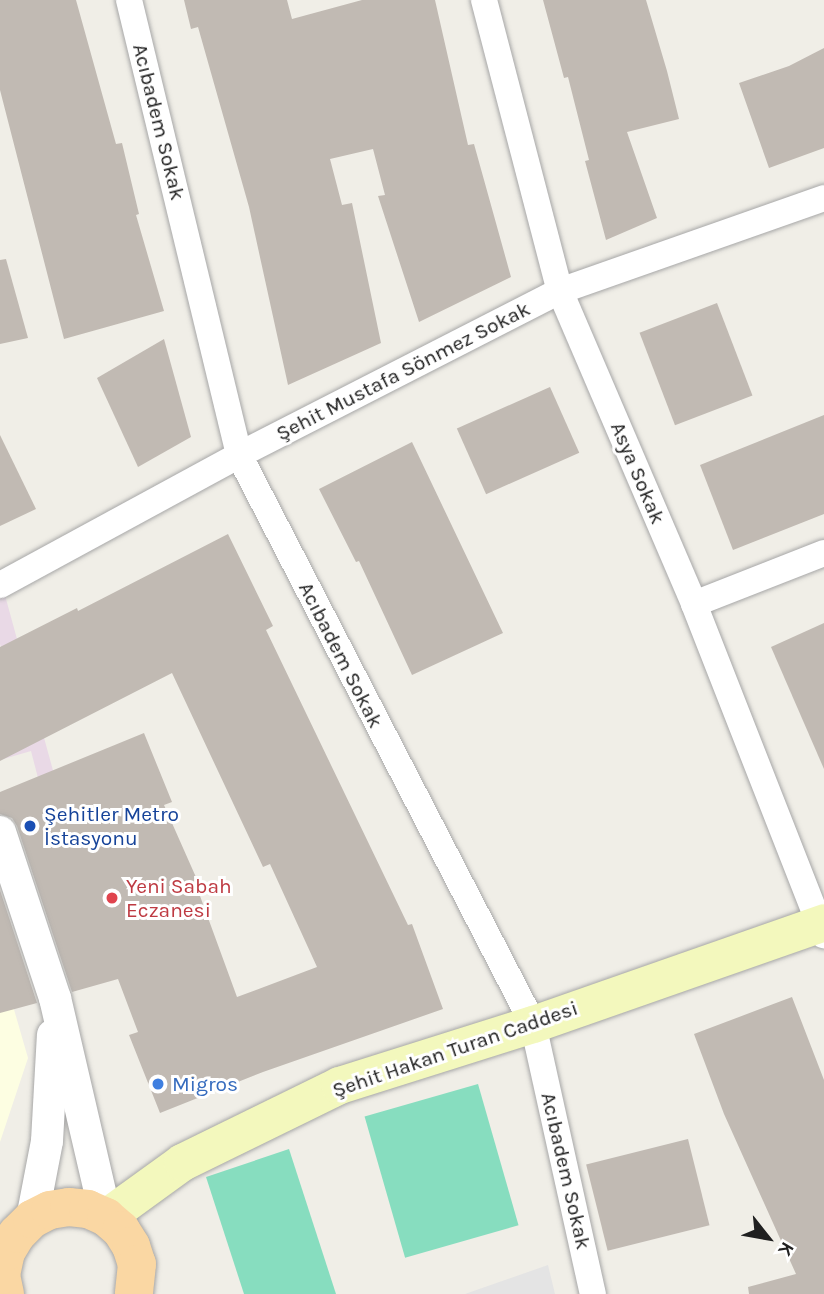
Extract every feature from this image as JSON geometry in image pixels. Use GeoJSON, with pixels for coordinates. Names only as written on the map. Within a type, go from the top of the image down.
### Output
{"type":"FeatureCollection","features":[{"type":"Feature","properties":{"kind":"main road","name":"Şehit Hakan Turan Caddesi"},"geometry":{"type":"LineString","coordinates":[[106,1217],[182,1162],[339,1085],[533,1024],[823,927]]}},
{"type":"Feature","properties":{"kind":"main road"},"geometry":{"type":"LineString","coordinates":[[5,1294],[1,1275],[6,1252],[16,1234],[16,1217],[69,1207],[88,1209],[106,1217],[121,1230],[131,1246],[137,1264],[139,1291]]}},
{"type":"Feature","properties":{"kind":"main road"},"geometry":{"type":"LineString","coordinates":[[0,1291],[5,1294]]}},
{"type":"Feature","properties":{"kind":"street","name":"Acıbadem Sokak"},"geometry":{"type":"LineString","coordinates":[[129,0],[239,455],[533,1024],[593,1294]]}},
{"type":"Feature","properties":{"kind":"street","name":"Asya Sokak"},"geometry":{"type":"LineString","coordinates":[[484,0],[560,291],[694,604],[823,927]]}},
{"type":"Feature","properties":{"kind":"street","name":"Şehit Mustafa Sönmez Sokak"},"geometry":{"type":"LineString","coordinates":[[0,586],[239,455],[560,291],[824,198]]}},
{"type":"Feature","properties":{"kind":"street"},"geometry":{"type":"LineString","coordinates":[[694,604],[824,553]]}},
{"type":"Feature","properties":{"kind":"street"},"geometry":{"type":"LineString","coordinates":[[0,832],[55,999],[106,1217]]}},
{"type":"Feature","properties":{"kind":"street"},"geometry":{"type":"LineString","coordinates":[[16,1217],[47,1141],[55,999]]}},
{"type":"Feature","properties":{"kind":"shaded area"},"geometry":{"type":"Polygon","coordinates":[[[0,577],[60,796],[44,801],[31,751],[0,760],[23,723],[0,644],[0,577]]]}},
{"type":"Feature","properties":{"kind":"shaded area"},"geometry":{"type":"Polygon","coordinates":[[[0,961],[28,1058],[0,1142],[0,961]]]}},
{"type":"Feature","properties":{"kind":"shaded area"},"geometry":{"type":"Polygon","coordinates":[[[548,1265],[555,1294],[465,1294],[548,1265]]]}},
{"type":"Feature","properties":{"kind":"green space"},"geometry":{"type":"Polygon","coordinates":[[[478,1084],[519,1225],[405,1258],[365,1117],[478,1084]]]}},
{"type":"Feature","properties":{"kind":"green space"},"geometry":{"type":"Polygon","coordinates":[[[289,1149],[336,1294],[244,1294],[206,1177],[289,1149]]]}},
{"type":"Feature","properties":{"kind":"building"},"geometry":{"type":"Polygon","coordinates":[[[0,0],[76,0],[116,144],[122,143],[139,214],[136,215],[164,311],[64,339],[0,90],[0,0]]]}},
{"type":"Feature","properties":{"kind":"building"},"geometry":{"type":"Polygon","coordinates":[[[184,0],[287,0],[292,19],[362,0],[435,0],[468,145],[474,144],[511,277],[419,322],[378,196],[385,195],[373,149],[330,159],[342,205],[352,203],[381,343],[288,385],[249,207],[198,27],[191,29],[184,0]]]}},
{"type":"Feature","properties":{"kind":"building"},"geometry":{"type":"Polygon","coordinates":[[[543,0],[646,0],[667,71],[679,119],[627,132],[657,218],[606,240],[585,161],[589,160],[568,77],[564,78],[543,0]]]}},
{"type":"Feature","properties":{"kind":"building"},"geometry":{"type":"Polygon","coordinates":[[[824,48],[824,148],[769,168],[739,83],[789,66],[824,48]]]}},
{"type":"Feature","properties":{"kind":"building"},"geometry":{"type":"Polygon","coordinates":[[[6,259],[28,338],[0,344],[0,260],[6,259]]]}},
{"type":"Feature","properties":{"kind":"building"},"geometry":{"type":"Polygon","coordinates":[[[717,303],[752,395],[675,425],[640,333],[717,303]]]}},
{"type":"Feature","properties":{"kind":"building"},"geometry":{"type":"Polygon","coordinates":[[[164,339],[191,437],[138,467],[97,378],[164,339]]]}},
{"type":"Feature","properties":{"kind":"building"},"geometry":{"type":"Polygon","coordinates":[[[550,387],[579,453],[486,494],[457,428],[550,387]]]}},
{"type":"Feature","properties":{"kind":"building"},"geometry":{"type":"Polygon","coordinates":[[[824,415],[824,514],[733,550],[700,465],[824,415]]]}},
{"type":"Feature","properties":{"kind":"building"},"geometry":{"type":"Polygon","coordinates":[[[0,435],[36,509],[0,526],[0,435]]]}},
{"type":"Feature","properties":{"kind":"building"},"geometry":{"type":"Polygon","coordinates":[[[412,442],[503,633],[412,675],[359,561],[356,562],[319,489],[412,442]]]}},
{"type":"Feature","properties":{"kind":"building"},"geometry":{"type":"Polygon","coordinates":[[[228,534],[273,626],[266,630],[408,925],[412,924],[443,1009],[263,1072],[160,1113],[129,1035],[138,1032],[118,979],[72,992],[17,826],[12,818],[0,814],[0,792],[144,733],[172,802],[164,805],[199,884],[196,885],[237,997],[317,967],[270,864],[263,867],[172,673],[0,761],[0,647],[77,608],[78,611],[228,534]]]}},
{"type":"Feature","properties":{"kind":"building"},"geometry":{"type":"Polygon","coordinates":[[[824,623],[824,769],[771,647],[824,623]]]}},
{"type":"Feature","properties":{"kind":"building"},"geometry":{"type":"Polygon","coordinates":[[[0,890],[37,1003],[0,1013],[0,890]]]}},
{"type":"Feature","properties":{"kind":"building"},"geometry":{"type":"Polygon","coordinates":[[[792,997],[824,1080],[824,1294],[749,1294],[748,1287],[796,1274],[724,1114],[694,1034],[792,997]]]}},
{"type":"Feature","properties":{"kind":"building"},"geometry":{"type":"Polygon","coordinates":[[[688,1139],[710,1225],[608,1251],[586,1164],[688,1139]]]}},
{"type":"Feature","properties":{"kind":"place","name":"Şehitler Metro İstasyonu"},"geometry":{"type":"Point","coordinates":[30,826]}},
{"type":"Feature","properties":{"kind":"place","name":"Yeni Sabah Eczanesi"},"geometry":{"type":"Point","coordinates":[112,898]}},
{"type":"Feature","properties":{"kind":"place","name":"Migros"},"geometry":{"type":"Point","coordinates":[158,1084]}}]}
